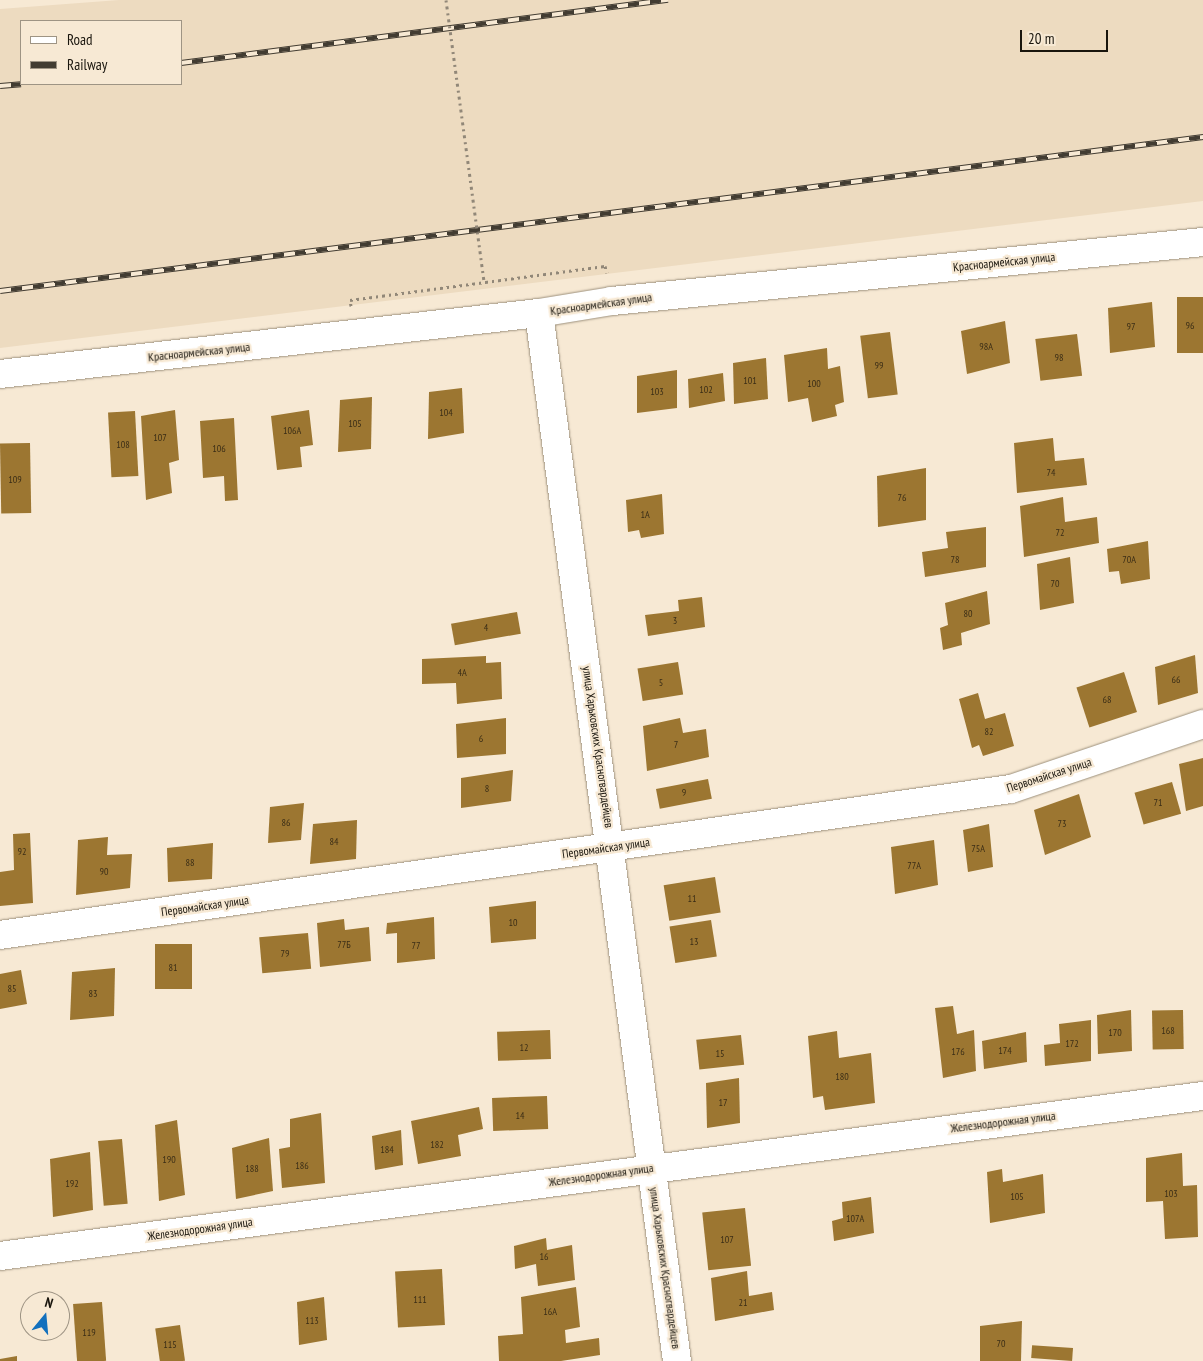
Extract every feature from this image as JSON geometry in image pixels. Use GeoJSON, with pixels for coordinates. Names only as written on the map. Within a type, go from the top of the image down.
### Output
{"type":"FeatureCollection","features":[{"type":"Feature","properties":{"kind":"street","name":"Красноармейская улица"},"geometry":{"type":"LineString","coordinates":[[0,374],[539,313],[612,301],[1203,242]]}},
{"type":"Feature","properties":{"kind":"street","name":"улица Харьковских Красногвардейцев"},"geometry":{"type":"LineString","coordinates":[[539,313],[611,848],[677,1361]]}},
{"type":"Feature","properties":{"kind":"street","name":"Первомайская улица"},"geometry":{"type":"LineString","coordinates":[[0,935],[1011,789],[1203,724]]}},
{"type":"Feature","properties":{"kind":"street","name":"Железнодорожная улица"},"geometry":{"type":"LineString","coordinates":[[0,1256],[1203,1096]]}},
{"type":"Feature","properties":{"kind":"path"},"geometry":{"type":"LineString","coordinates":[[446,0],[484,282]]}},
{"type":"Feature","properties":{"kind":"path"},"geometry":{"type":"LineString","coordinates":[[350,300],[606,266]]}},
{"type":"Feature","properties":{"kind":"shaded area"},"geometry":{"type":"Polygon","coordinates":[[[119,0],[1203,0],[1203,201],[0,348],[0,9],[119,0]]]}},
{"type":"Feature","properties":{"kind":"building"},"geometry":{"type":"Polygon","coordinates":[[[1177,297],[1203,297],[1203,353],[1177,353],[1177,297]]]}},
{"type":"Feature","properties":{"kind":"building"},"geometry":{"type":"Polygon","coordinates":[[[1152,302],[1155,347],[1110,353],[1108,308],[1152,302]]]}},
{"type":"Feature","properties":{"kind":"building"},"geometry":{"type":"Polygon","coordinates":[[[1005,321],[1010,363],[967,374],[961,331],[1005,321]]]}},
{"type":"Feature","properties":{"kind":"building"},"geometry":{"type":"Polygon","coordinates":[[[890,332],[898,395],[868,398],[860,336],[890,332]]]}},
{"type":"Feature","properties":{"kind":"building"},"geometry":{"type":"Polygon","coordinates":[[[1077,334],[1082,376],[1040,381],[1035,339],[1077,334]]]}},
{"type":"Feature","properties":{"kind":"building"},"geometry":{"type":"Polygon","coordinates":[[[827,348],[828,369],[840,366],[844,402],[835,405],[837,416],[812,422],[808,398],[788,402],[784,355],[827,348]]]}},
{"type":"Feature","properties":{"kind":"building"},"geometry":{"type":"Polygon","coordinates":[[[766,358],[768,399],[734,404],[733,363],[766,358]]]}},
{"type":"Feature","properties":{"kind":"building"},"geometry":{"type":"Polygon","coordinates":[[[677,370],[677,408],[637,413],[637,376],[677,370]]]}},
{"type":"Feature","properties":{"kind":"building"},"geometry":{"type":"Polygon","coordinates":[[[723,373],[725,401],[689,408],[688,379],[723,373]]]}},
{"type":"Feature","properties":{"kind":"building"},"geometry":{"type":"Polygon","coordinates":[[[462,388],[464,433],[428,439],[429,392],[462,388]]]}},
{"type":"Feature","properties":{"kind":"building"},"geometry":{"type":"Polygon","coordinates":[[[372,397],[371,449],[338,452],[340,400],[372,397]]]}},
{"type":"Feature","properties":{"kind":"building"},"geometry":{"type":"Polygon","coordinates":[[[175,410],[179,460],[169,463],[172,493],[146,500],[141,416],[175,410]]]}},
{"type":"Feature","properties":{"kind":"building"},"geometry":{"type":"Polygon","coordinates":[[[309,410],[313,445],[300,447],[302,467],[277,470],[271,416],[309,410]]]}},
{"type":"Feature","properties":{"kind":"building"},"geometry":{"type":"Polygon","coordinates":[[[135,411],[138,476],[111,477],[108,412],[135,411]]]}},
{"type":"Feature","properties":{"kind":"building"},"geometry":{"type":"Polygon","coordinates":[[[234,418],[238,500],[225,501],[224,476],[203,478],[200,421],[234,418]]]}},
{"type":"Feature","properties":{"kind":"building"},"geometry":{"type":"Polygon","coordinates":[[[1053,438],[1055,461],[1084,458],[1087,485],[1017,493],[1014,443],[1053,438]]]}},
{"type":"Feature","properties":{"kind":"building"},"geometry":{"type":"Polygon","coordinates":[[[30,443],[31,513],[1,514],[0,444],[30,443]]]}},
{"type":"Feature","properties":{"kind":"building"},"geometry":{"type":"Polygon","coordinates":[[[926,468],[926,520],[878,527],[877,476],[926,468]]]}},
{"type":"Feature","properties":{"kind":"building"},"geometry":{"type":"Polygon","coordinates":[[[662,494],[664,534],[641,538],[639,530],[628,532],[626,500],[662,494]]]}},
{"type":"Feature","properties":{"kind":"building"},"geometry":{"type":"Polygon","coordinates":[[[1063,497],[1065,522],[1097,517],[1099,543],[1024,557],[1020,506],[1063,497]]]}},
{"type":"Feature","properties":{"kind":"building"},"geometry":{"type":"Polygon","coordinates":[[[986,527],[986,567],[925,577],[922,552],[948,548],[946,532],[986,527]]]}},
{"type":"Feature","properties":{"kind":"building"},"geometry":{"type":"Polygon","coordinates":[[[1148,541],[1150,579],[1121,584],[1119,571],[1109,572],[1107,549],[1148,541]]]}},
{"type":"Feature","properties":{"kind":"building"},"geometry":{"type":"Polygon","coordinates":[[[1070,557],[1074,603],[1040,610],[1037,564],[1070,557]]]}},
{"type":"Feature","properties":{"kind":"building"},"geometry":{"type":"Polygon","coordinates":[[[987,591],[990,624],[961,633],[962,645],[943,650],[940,628],[948,625],[945,603],[987,591]]]}},
{"type":"Feature","properties":{"kind":"building"},"geometry":{"type":"Polygon","coordinates":[[[702,597],[705,627],[648,636],[645,615],[679,611],[678,600],[702,597]]]}},
{"type":"Feature","properties":{"kind":"building"},"geometry":{"type":"Polygon","coordinates":[[[517,612],[521,634],[455,645],[451,624],[517,612]]]}},
{"type":"Feature","properties":{"kind":"building"},"geometry":{"type":"Polygon","coordinates":[[[1195,655],[1198,693],[1158,705],[1155,667],[1195,655]]]}},
{"type":"Feature","properties":{"kind":"building"},"geometry":{"type":"Polygon","coordinates":[[[486,656],[486,663],[501,662],[502,699],[457,704],[456,683],[422,684],[422,659],[486,656]]]}},
{"type":"Feature","properties":{"kind":"building"},"geometry":{"type":"Polygon","coordinates":[[[678,662],[683,695],[643,701],[638,668],[678,662]]]}},
{"type":"Feature","properties":{"kind":"building"},"geometry":{"type":"Polygon","coordinates":[[[1124,672],[1137,712],[1089,727],[1076,687],[1124,672]]]}},
{"type":"Feature","properties":{"kind":"building"},"geometry":{"type":"Polygon","coordinates":[[[978,693],[985,719],[1005,713],[1014,746],[983,756],[979,745],[972,748],[959,699],[978,693]]]}},
{"type":"Feature","properties":{"kind":"building"},"geometry":{"type":"Polygon","coordinates":[[[506,718],[506,754],[457,758],[456,724],[506,718]]]}},
{"type":"Feature","properties":{"kind":"building"},"geometry":{"type":"Polygon","coordinates":[[[680,718],[683,733],[706,729],[709,757],[647,771],[643,726],[680,718]]]}},
{"type":"Feature","properties":{"kind":"building"},"geometry":{"type":"Polygon","coordinates":[[[1203,758],[1203,806],[1186,811],[1179,764],[1203,758]]]}},
{"type":"Feature","properties":{"kind":"building"},"geometry":{"type":"Polygon","coordinates":[[[513,770],[511,801],[461,808],[461,778],[513,770]]]}},
{"type":"Feature","properties":{"kind":"building"},"geometry":{"type":"Polygon","coordinates":[[[708,779],[712,799],[660,809],[656,789],[708,779]]]}},
{"type":"Feature","properties":{"kind":"building"},"geometry":{"type":"Polygon","coordinates":[[[1172,782],[1181,814],[1144,824],[1135,793],[1172,782]]]}},
{"type":"Feature","properties":{"kind":"building"},"geometry":{"type":"Polygon","coordinates":[[[1079,794],[1091,837],[1045,855],[1034,810],[1079,794]]]}},
{"type":"Feature","properties":{"kind":"building"},"geometry":{"type":"Polygon","coordinates":[[[304,803],[301,840],[268,843],[270,807],[304,803]]]}},
{"type":"Feature","properties":{"kind":"building"},"geometry":{"type":"Polygon","coordinates":[[[357,820],[356,859],[310,864],[313,824],[357,820]]]}},
{"type":"Feature","properties":{"kind":"building"},"geometry":{"type":"Polygon","coordinates":[[[989,824],[993,867],[968,872],[963,830],[989,824]]]}},
{"type":"Feature","properties":{"kind":"building"},"geometry":{"type":"Polygon","coordinates":[[[30,833],[33,903],[0,906],[0,872],[14,870],[13,834],[30,833]]]}},
{"type":"Feature","properties":{"kind":"building"},"geometry":{"type":"Polygon","coordinates":[[[108,837],[107,855],[132,854],[130,888],[76,895],[78,840],[108,837]]]}},
{"type":"Feature","properties":{"kind":"building"},"geometry":{"type":"Polygon","coordinates":[[[934,840],[938,885],[895,894],[891,847],[934,840]]]}},
{"type":"Feature","properties":{"kind":"building"},"geometry":{"type":"Polygon","coordinates":[[[213,843],[212,879],[168,882],[167,848],[213,843]]]}},
{"type":"Feature","properties":{"kind":"building"},"geometry":{"type":"Polygon","coordinates":[[[715,877],[721,913],[669,921],[664,885],[715,877]]]}},
{"type":"Feature","properties":{"kind":"building"},"geometry":{"type":"Polygon","coordinates":[[[536,901],[536,939],[491,943],[489,907],[536,901]]]}},
{"type":"Feature","properties":{"kind":"building"},"geometry":{"type":"Polygon","coordinates":[[[434,917],[435,959],[397,963],[397,933],[386,934],[387,923],[434,917]]]}},
{"type":"Feature","properties":{"kind":"building"},"geometry":{"type":"Polygon","coordinates":[[[344,919],[345,930],[369,927],[371,961],[320,967],[317,923],[344,919]]]}},
{"type":"Feature","properties":{"kind":"building"},"geometry":{"type":"Polygon","coordinates":[[[711,920],[717,957],[675,963],[670,927],[711,920]]]}},
{"type":"Feature","properties":{"kind":"building"},"geometry":{"type":"Polygon","coordinates":[[[308,933],[311,969],[262,973],[259,937],[308,933]]]}},
{"type":"Feature","properties":{"kind":"building"},"geometry":{"type":"Polygon","coordinates":[[[155,944],[192,944],[192,989],[155,989],[155,944]]]}},
{"type":"Feature","properties":{"kind":"building"},"geometry":{"type":"Polygon","coordinates":[[[115,968],[114,1016],[70,1020],[72,972],[115,968]]]}},
{"type":"Feature","properties":{"kind":"building"},"geometry":{"type":"Polygon","coordinates":[[[21,970],[27,1004],[0,1009],[0,974],[21,970]]]}},
{"type":"Feature","properties":{"kind":"building"},"geometry":{"type":"Polygon","coordinates":[[[953,1006],[957,1034],[974,1030],[976,1071],[943,1078],[935,1008],[953,1006]]]}},
{"type":"Feature","properties":{"kind":"building"},"geometry":{"type":"Polygon","coordinates":[[[1131,1010],[1132,1051],[1098,1054],[1097,1015],[1131,1010]]]}},
{"type":"Feature","properties":{"kind":"building"},"geometry":{"type":"Polygon","coordinates":[[[1183,1010],[1184,1049],[1153,1050],[1152,1011],[1183,1010]]]}},
{"type":"Feature","properties":{"kind":"building"},"geometry":{"type":"Polygon","coordinates":[[[1091,1020],[1091,1061],[1045,1066],[1044,1045],[1060,1043],[1059,1024],[1091,1020]]]}},
{"type":"Feature","properties":{"kind":"building"},"geometry":{"type":"Polygon","coordinates":[[[550,1030],[551,1059],[498,1061],[497,1032],[550,1030]]]}},
{"type":"Feature","properties":{"kind":"building"},"geometry":{"type":"Polygon","coordinates":[[[837,1031],[839,1058],[871,1053],[875,1103],[825,1110],[823,1096],[813,1098],[808,1036],[837,1031]]]}},
{"type":"Feature","properties":{"kind":"building"},"geometry":{"type":"Polygon","coordinates":[[[1026,1032],[1027,1062],[984,1069],[982,1041],[1026,1032]]]}},
{"type":"Feature","properties":{"kind":"building"},"geometry":{"type":"Polygon","coordinates":[[[741,1035],[744,1065],[699,1070],[696,1040],[741,1035]]]}},
{"type":"Feature","properties":{"kind":"building"},"geometry":{"type":"Polygon","coordinates":[[[739,1078],[740,1123],[707,1128],[706,1083],[739,1078]]]}},
{"type":"Feature","properties":{"kind":"building"},"geometry":{"type":"Polygon","coordinates":[[[547,1096],[548,1129],[493,1131],[492,1098],[547,1096]]]}},
{"type":"Feature","properties":{"kind":"building"},"geometry":{"type":"Polygon","coordinates":[[[479,1107],[483,1129],[458,1135],[461,1156],[418,1164],[411,1121],[479,1107]]]}},
{"type":"Feature","properties":{"kind":"building"},"geometry":{"type":"Polygon","coordinates":[[[321,1113],[325,1183],[282,1188],[279,1149],[290,1147],[290,1119],[321,1113]]]}},
{"type":"Feature","properties":{"kind":"building"},"geometry":{"type":"Polygon","coordinates":[[[177,1120],[185,1195],[159,1201],[155,1125],[177,1120]]]}},
{"type":"Feature","properties":{"kind":"building"},"geometry":{"type":"Polygon","coordinates":[[[401,1130],[403,1165],[375,1170],[372,1136],[401,1130]]]}},
{"type":"Feature","properties":{"kind":"building"},"geometry":{"type":"Polygon","coordinates":[[[269,1138],[273,1191],[236,1199],[232,1148],[269,1138]]]}},
{"type":"Feature","properties":{"kind":"building"},"geometry":{"type":"Polygon","coordinates":[[[122,1139],[128,1204],[104,1206],[98,1141],[122,1139]]]}},
{"type":"Feature","properties":{"kind":"building"},"geometry":{"type":"Polygon","coordinates":[[[90,1152],[93,1210],[53,1217],[50,1159],[90,1152]]]}},
{"type":"Feature","properties":{"kind":"building"},"geometry":{"type":"Polygon","coordinates":[[[1182,1153],[1183,1186],[1197,1185],[1198,1237],[1165,1239],[1163,1201],[1146,1202],[1146,1158],[1182,1153]]]}},
{"type":"Feature","properties":{"kind":"building"},"geometry":{"type":"Polygon","coordinates":[[[1002,1169],[1003,1182],[1043,1174],[1045,1213],[990,1223],[987,1172],[1002,1169]]]}},
{"type":"Feature","properties":{"kind":"building"},"geometry":{"type":"Polygon","coordinates":[[[871,1197],[874,1233],[834,1241],[832,1221],[843,1218],[842,1202],[871,1197]]]}},
{"type":"Feature","properties":{"kind":"building"},"geometry":{"type":"Polygon","coordinates":[[[745,1208],[751,1266],[708,1270],[702,1212],[745,1208]]]}},
{"type":"Feature","properties":{"kind":"building"},"geometry":{"type":"Polygon","coordinates":[[[546,1238],[547,1250],[572,1245],[575,1280],[538,1286],[536,1264],[515,1269],[514,1246],[546,1238]]]}},
{"type":"Feature","properties":{"kind":"building"},"geometry":{"type":"Polygon","coordinates":[[[442,1269],[445,1325],[398,1327],[395,1271],[442,1269]]]}},
{"type":"Feature","properties":{"kind":"building"},"geometry":{"type":"Polygon","coordinates":[[[747,1271],[749,1296],[772,1292],[774,1310],[715,1321],[711,1278],[747,1271]]]}},
{"type":"Feature","properties":{"kind":"building"},"geometry":{"type":"Polygon","coordinates":[[[576,1287],[580,1327],[565,1330],[566,1343],[599,1338],[600,1355],[561,1361],[499,1361],[498,1336],[523,1334],[521,1297],[576,1287]]]}},
{"type":"Feature","properties":{"kind":"building"},"geometry":{"type":"Polygon","coordinates":[[[324,1297],[327,1340],[299,1345],[297,1302],[324,1297]]]}},
{"type":"Feature","properties":{"kind":"building"},"geometry":{"type":"Polygon","coordinates":[[[102,1302],[106,1361],[77,1361],[73,1304],[102,1302]]]}},
{"type":"Feature","properties":{"kind":"building"},"geometry":{"type":"Polygon","coordinates":[[[1022,1321],[1021,1361],[980,1361],[980,1326],[1022,1321]]]}},
{"type":"Feature","properties":{"kind":"building"},"geometry":{"type":"Polygon","coordinates":[[[180,1325],[185,1361],[160,1361],[155,1328],[180,1325]]]}},
{"type":"Feature","properties":{"kind":"building"},"geometry":{"type":"Polygon","coordinates":[[[1032,1345],[1073,1348],[1072,1361],[1031,1358],[1032,1345]]]}},
{"type":"Feature","properties":{"kind":"building"},"geometry":{"type":"Polygon","coordinates":[[[17,1356],[17,1361],[0,1361],[0,1359],[17,1356]]]}},
{"type":"Feature","properties":{"kind":"railway"},"geometry":{"type":"LineString","coordinates":[[182,63],[668,0]]}},
{"type":"Feature","properties":{"kind":"railway"},"geometry":{"type":"LineString","coordinates":[[0,86],[20,84]]}},
{"type":"Feature","properties":{"kind":"railway"},"geometry":{"type":"LineString","coordinates":[[0,291],[1203,137]]}}]}
